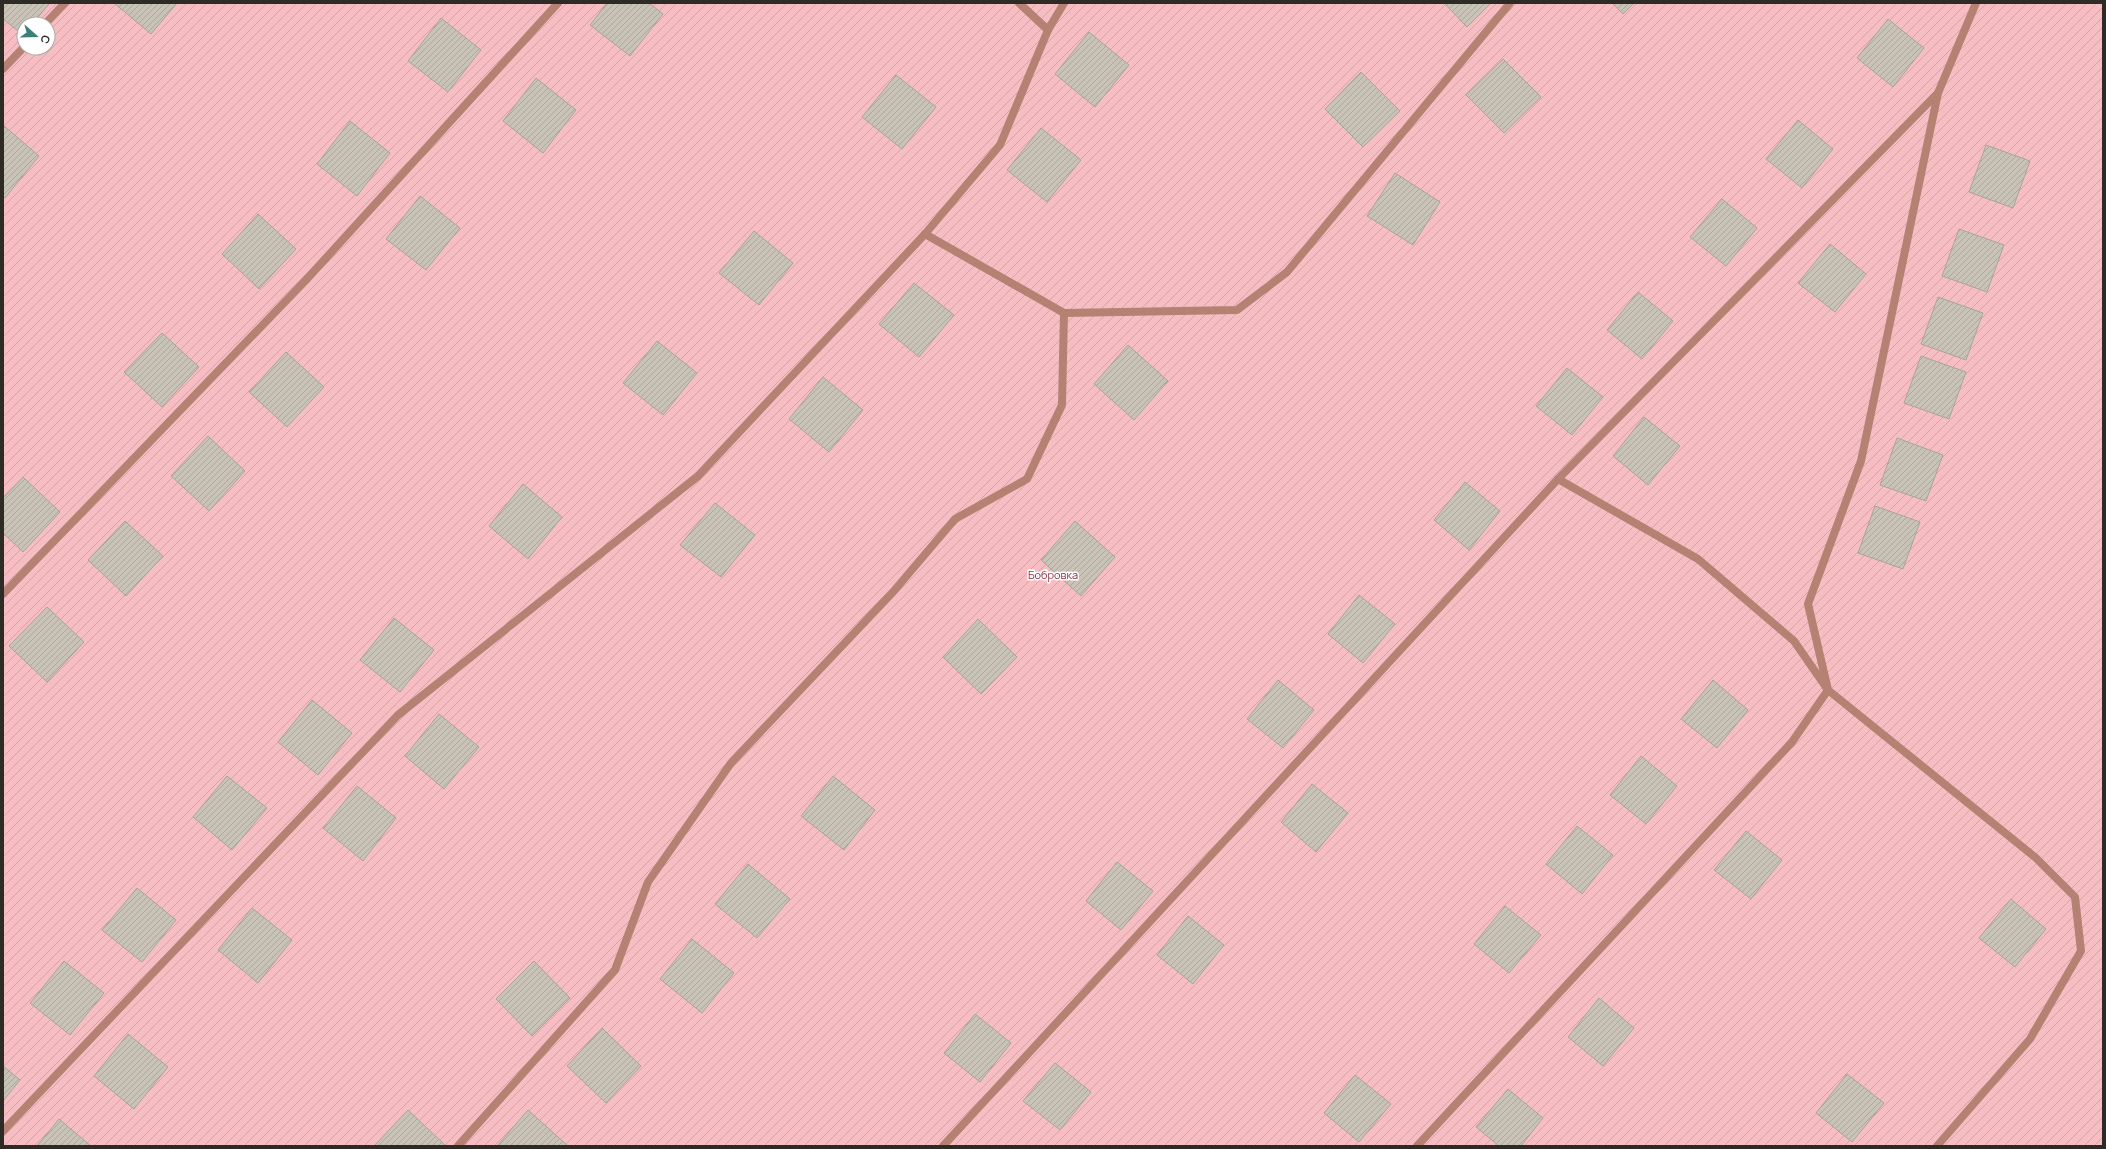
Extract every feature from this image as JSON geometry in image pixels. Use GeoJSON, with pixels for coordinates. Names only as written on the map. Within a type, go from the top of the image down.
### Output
{"type":"FeatureCollection","features":[{"type":"Feature","properties":{"kind":"street"},"geometry":{"type":"LineString","coordinates":[[53,16],[65,3]]}},
{"type":"Feature","properties":{"kind":"street"},"geometry":{"type":"LineString","coordinates":[[3,594],[306,280],[558,3]]}},
{"type":"Feature","properties":{"kind":"street"},"geometry":{"type":"LineString","coordinates":[[1019,3],[1048,30]]}},
{"type":"Feature","properties":{"kind":"street"},"geometry":{"type":"LineString","coordinates":[[3,1131],[398,715],[698,476],[925,234],[1000,145],[1048,30],[1064,3]]}},
{"type":"Feature","properties":{"kind":"street"},"geometry":{"type":"LineString","coordinates":[[925,234],[1064,313],[1237,310],[1287,272],[1510,3]]}},
{"type":"Feature","properties":{"kind":"street"},"geometry":{"type":"LineString","coordinates":[[1417,1146],[1792,742],[1828,690],[1808,604],[1861,461],[1938,93],[1976,3]]}},
{"type":"Feature","properties":{"kind":"street"},"geometry":{"type":"LineString","coordinates":[[3,69],[16,55]]}},
{"type":"Feature","properties":{"kind":"street"},"geometry":{"type":"LineString","coordinates":[[943,1146],[1558,479],[1938,93]]}},
{"type":"Feature","properties":{"kind":"street"},"geometry":{"type":"LineString","coordinates":[[458,1146],[615,970],[648,882],[730,763],[893,592],[955,518],[1027,479],[1062,405],[1064,313]]}},
{"type":"Feature","properties":{"kind":"street"},"geometry":{"type":"LineString","coordinates":[[1558,479],[1698,559],[1794,641],[1828,690],[2036,858],[2075,897],[2081,951],[2030,1039],[1937,1146]]}},
{"type":"Feature","properties":{"kind":"green space","name":"Бобровка"},"geometry":{"type":"Polygon","coordinates":[[[3,3],[2103,3],[2103,1146],[3,1146],[3,3]]]}},
{"type":"Feature","properties":{"kind":"building"},"geometry":{"type":"Polygon","coordinates":[[[3,3],[50,3],[39,16],[16,16],[16,29],[3,19],[3,3]]]}},
{"type":"Feature","properties":{"kind":"building"},"geometry":{"type":"Polygon","coordinates":[[[114,3],[177,3],[151,34],[114,3]]]}},
{"type":"Feature","properties":{"kind":"building"},"geometry":{"type":"Polygon","coordinates":[[[607,3],[649,3],[663,14],[630,56],[590,25],[607,3]]]}},
{"type":"Feature","properties":{"kind":"building"},"geometry":{"type":"Polygon","coordinates":[[[1444,3],[1491,3],[1467,27],[1444,3]]]}},
{"type":"Feature","properties":{"kind":"building"},"geometry":{"type":"Polygon","coordinates":[[[1612,3],[1634,3],[1623,14],[1612,3]]]}},
{"type":"Feature","properties":{"kind":"building"},"geometry":{"type":"Polygon","coordinates":[[[441,18],[481,50],[448,92],[408,61],[441,18]]]}},
{"type":"Feature","properties":{"kind":"building"},"geometry":{"type":"Polygon","coordinates":[[[1888,19],[1924,48],[1893,87],[1857,58],[1888,19]]]}},
{"type":"Feature","properties":{"kind":"building"},"geometry":{"type":"Polygon","coordinates":[[[1089,32],[1129,65],[1095,107],[1055,74],[1089,32]]]}},
{"type":"Feature","properties":{"kind":"building"},"geometry":{"type":"Polygon","coordinates":[[[1503,59],[1541,97],[1504,133],[1466,95],[1503,59]]]}},
{"type":"Feature","properties":{"kind":"building"},"geometry":{"type":"Polygon","coordinates":[[[1361,72],[1400,111],[1363,147],[1325,109],[1361,72]]]}},
{"type":"Feature","properties":{"kind":"building"},"geometry":{"type":"Polygon","coordinates":[[[896,75],[936,107],[902,149],[862,117],[896,75]]]}},
{"type":"Feature","properties":{"kind":"building"},"geometry":{"type":"Polygon","coordinates":[[[536,78],[576,110],[543,153],[503,121],[536,78]]]}},
{"type":"Feature","properties":{"kind":"building"},"geometry":{"type":"Polygon","coordinates":[[[1798,120],[1833,149],[1802,188],[1766,159],[1798,120]]]}},
{"type":"Feature","properties":{"kind":"building"},"geometry":{"type":"Polygon","coordinates":[[[350,121],[390,153],[357,196],[317,164],[350,121]]]}},
{"type":"Feature","properties":{"kind":"building"},"geometry":{"type":"Polygon","coordinates":[[[3,125],[39,156],[5,198],[3,196],[3,125]]]}},
{"type":"Feature","properties":{"kind":"building"},"geometry":{"type":"Polygon","coordinates":[[[1041,128],[1081,160],[1047,202],[1007,170],[1041,128]]]}},
{"type":"Feature","properties":{"kind":"building"},"geometry":{"type":"Polygon","coordinates":[[[1986,145],[2030,161],[2013,208],[1969,192],[1986,145]]]}},
{"type":"Feature","properties":{"kind":"building"},"geometry":{"type":"Polygon","coordinates":[[[1395,173],[1440,202],[1413,245],[1367,216],[1395,173]]]}},
{"type":"Feature","properties":{"kind":"building"},"geometry":{"type":"Polygon","coordinates":[[[420,196],[460,228],[426,270],[386,239],[420,196]]]}},
{"type":"Feature","properties":{"kind":"building"},"geometry":{"type":"Polygon","coordinates":[[[1722,199],[1757,228],[1726,266],[1690,237],[1722,199]]]}},
{"type":"Feature","properties":{"kind":"building"},"geometry":{"type":"Polygon","coordinates":[[[258,214],[296,249],[259,289],[222,254],[258,214]]]}},
{"type":"Feature","properties":{"kind":"building"},"geometry":{"type":"Polygon","coordinates":[[[1959,229],[2004,245],[1987,292],[1942,276],[1959,229]]]}},
{"type":"Feature","properties":{"kind":"building"},"geometry":{"type":"Polygon","coordinates":[[[754,231],[793,263],[759,305],[719,273],[754,231]]]}},
{"type":"Feature","properties":{"kind":"building"},"geometry":{"type":"Polygon","coordinates":[[[1830,244],[1866,274],[1835,312],[1798,283],[1830,244]]]}},
{"type":"Feature","properties":{"kind":"building"},"geometry":{"type":"Polygon","coordinates":[[[914,283],[954,315],[919,357],[879,324],[914,283]]]}},
{"type":"Feature","properties":{"kind":"building"},"geometry":{"type":"Polygon","coordinates":[[[1638,292],[1673,321],[1642,359],[1607,330],[1638,292]]]}},
{"type":"Feature","properties":{"kind":"building"},"geometry":{"type":"Polygon","coordinates":[[[1938,297],[1983,313],[1966,360],[1921,344],[1938,297]]]}},
{"type":"Feature","properties":{"kind":"building"},"geometry":{"type":"Polygon","coordinates":[[[162,333],[199,367],[162,407],[124,372],[162,333]]]}},
{"type":"Feature","properties":{"kind":"building"},"geometry":{"type":"Polygon","coordinates":[[[657,341],[697,373],[663,415],[623,383],[657,341]]]}},
{"type":"Feature","properties":{"kind":"building"},"geometry":{"type":"Polygon","coordinates":[[[1128,345],[1168,381],[1134,420],[1094,384],[1128,345]]]}},
{"type":"Feature","properties":{"kind":"building"},"geometry":{"type":"Polygon","coordinates":[[[286,352],[324,387],[287,427],[249,392],[286,352]]]}},
{"type":"Feature","properties":{"kind":"building"},"geometry":{"type":"Polygon","coordinates":[[[1921,356],[1966,372],[1949,419],[1904,403],[1921,356]]]}},
{"type":"Feature","properties":{"kind":"building"},"geometry":{"type":"Polygon","coordinates":[[[1567,368],[1603,397],[1572,435],[1536,406],[1567,368]]]}},
{"type":"Feature","properties":{"kind":"building"},"geometry":{"type":"Polygon","coordinates":[[[823,377],[863,410],[829,452],[789,419],[823,377]]]}},
{"type":"Feature","properties":{"kind":"building"},"geometry":{"type":"Polygon","coordinates":[[[1644,417],[1680,446],[1648,485],[1613,456],[1644,417]]]}},
{"type":"Feature","properties":{"kind":"building"},"geometry":{"type":"Polygon","coordinates":[[[208,436],[245,471],[209,511],[171,476],[208,436]]]}},
{"type":"Feature","properties":{"kind":"building"},"geometry":{"type":"Polygon","coordinates":[[[1897,438],[1943,455],[1926,501],[1880,485],[1897,438]]]}},
{"type":"Feature","properties":{"kind":"building"},"geometry":{"type":"Polygon","coordinates":[[[23,477],[60,512],[23,552],[3,533],[3,498],[23,477]]]}},
{"type":"Feature","properties":{"kind":"building"},"geometry":{"type":"Polygon","coordinates":[[[1465,482],[1500,511],[1469,550],[1434,520],[1465,482]]]}},
{"type":"Feature","properties":{"kind":"building"},"geometry":{"type":"Polygon","coordinates":[[[523,484],[562,517],[528,559],[489,526],[523,484]]]}},
{"type":"Feature","properties":{"kind":"building"},"geometry":{"type":"Polygon","coordinates":[[[715,503],[755,535],[721,577],[680,545],[715,503]]]}},
{"type":"Feature","properties":{"kind":"building"},"geometry":{"type":"Polygon","coordinates":[[[1875,506],[1920,522],[1903,569],[1858,553],[1875,506]]]}},
{"type":"Feature","properties":{"kind":"building"},"geometry":{"type":"Polygon","coordinates":[[[125,521],[163,556],[126,596],[88,560],[125,521]]]}},
{"type":"Feature","properties":{"kind":"building"},"geometry":{"type":"Polygon","coordinates":[[[1075,521],[1115,557],[1081,596],[1041,560],[1075,521]]]}},
{"type":"Feature","properties":{"kind":"building"},"geometry":{"type":"Polygon","coordinates":[[[1359,595],[1395,624],[1363,663],[1328,634],[1359,595]]]}},
{"type":"Feature","properties":{"kind":"building"},"geometry":{"type":"Polygon","coordinates":[[[47,607],[84,642],[47,682],[9,646],[47,607]]]}},
{"type":"Feature","properties":{"kind":"building"},"geometry":{"type":"Polygon","coordinates":[[[394,618],[434,650],[400,692],[360,660],[394,618]]]}},
{"type":"Feature","properties":{"kind":"building"},"geometry":{"type":"Polygon","coordinates":[[[978,619],[1017,657],[981,694],[943,657],[978,619]]]}},
{"type":"Feature","properties":{"kind":"building"},"geometry":{"type":"Polygon","coordinates":[[[1278,680],[1314,710],[1283,748],[1247,719],[1278,680]]]}},
{"type":"Feature","properties":{"kind":"building"},"geometry":{"type":"Polygon","coordinates":[[[1713,680],[1748,710],[1717,748],[1681,719],[1713,680]]]}},
{"type":"Feature","properties":{"kind":"building"},"geometry":{"type":"Polygon","coordinates":[[[312,700],[352,733],[318,775],[278,742],[312,700]]]}},
{"type":"Feature","properties":{"kind":"building"},"geometry":{"type":"Polygon","coordinates":[[[439,714],[479,747],[444,789],[405,756],[439,714]]]}},
{"type":"Feature","properties":{"kind":"building"},"geometry":{"type":"Polygon","coordinates":[[[1641,756],[1677,786],[1646,824],[1610,795],[1641,756]]]}},
{"type":"Feature","properties":{"kind":"building"},"geometry":{"type":"Polygon","coordinates":[[[227,776],[267,808],[232,850],[193,817],[227,776]]]}},
{"type":"Feature","properties":{"kind":"building"},"geometry":{"type":"Polygon","coordinates":[[[833,776],[875,810],[844,850],[801,816],[833,776]]]}},
{"type":"Feature","properties":{"kind":"building"},"geometry":{"type":"Polygon","coordinates":[[[1312,784],[1348,813],[1316,852],[1281,822],[1312,784]]]}},
{"type":"Feature","properties":{"kind":"building"},"geometry":{"type":"Polygon","coordinates":[[[357,786],[396,818],[363,861],[323,828],[357,786]]]}},
{"type":"Feature","properties":{"kind":"building"},"geometry":{"type":"Polygon","coordinates":[[[1577,826],[1613,855],[1582,894],[1546,864],[1577,826]]]}},
{"type":"Feature","properties":{"kind":"building"},"geometry":{"type":"Polygon","coordinates":[[[1746,831],[1782,860],[1751,899],[1714,870],[1746,831]]]}},
{"type":"Feature","properties":{"kind":"building"},"geometry":{"type":"Polygon","coordinates":[[[1117,862],[1153,891],[1121,930],[1086,901],[1117,862]]]}},
{"type":"Feature","properties":{"kind":"building"},"geometry":{"type":"Polygon","coordinates":[[[748,864],[790,899],[757,938],[715,904],[748,864]]]}},
{"type":"Feature","properties":{"kind":"building"},"geometry":{"type":"Polygon","coordinates":[[[137,888],[176,920],[142,962],[102,930],[137,888]]]}},
{"type":"Feature","properties":{"kind":"building"},"geometry":{"type":"Polygon","coordinates":[[[2011,899],[2046,929],[2015,967],[1979,938],[2011,899]]]}},
{"type":"Feature","properties":{"kind":"building"},"geometry":{"type":"Polygon","coordinates":[[[1505,906],[1541,935],[1509,973],[1474,944],[1505,906]]]}},
{"type":"Feature","properties":{"kind":"building"},"geometry":{"type":"Polygon","coordinates":[[[252,908],[292,940],[258,983],[218,950],[252,908]]]}},
{"type":"Feature","properties":{"kind":"building"},"geometry":{"type":"Polygon","coordinates":[[[1188,916],[1224,945],[1193,984],[1157,955],[1188,916]]]}},
{"type":"Feature","properties":{"kind":"building"},"geometry":{"type":"Polygon","coordinates":[[[692,939],[734,973],[702,1013],[660,979],[692,939]]]}},
{"type":"Feature","properties":{"kind":"building"},"geometry":{"type":"Polygon","coordinates":[[[64,961],[104,993],[70,1035],[30,1003],[64,961]]]}},
{"type":"Feature","properties":{"kind":"building"},"geometry":{"type":"Polygon","coordinates":[[[534,961],[570,998],[532,1036],[496,999],[534,961]]]}},
{"type":"Feature","properties":{"kind":"building"},"geometry":{"type":"Polygon","coordinates":[[[1599,998],[1634,1028],[1603,1066],[1568,1037],[1599,998]]]}},
{"type":"Feature","properties":{"kind":"building"},"geometry":{"type":"Polygon","coordinates":[[[975,1014],[1011,1043],[980,1082],[944,1053],[975,1014]]]}},
{"type":"Feature","properties":{"kind":"building"},"geometry":{"type":"Polygon","coordinates":[[[602,1028],[641,1066],[606,1103],[567,1066],[602,1028]]]}},
{"type":"Feature","properties":{"kind":"building"},"geometry":{"type":"Polygon","coordinates":[[[128,1034],[168,1067],[134,1109],[94,1076],[128,1034]]]}},
{"type":"Feature","properties":{"kind":"building"},"geometry":{"type":"Polygon","coordinates":[[[1055,1063],[1091,1092],[1060,1130],[1023,1101],[1055,1063]]]}},
{"type":"Feature","properties":{"kind":"building"},"geometry":{"type":"Polygon","coordinates":[[[3,1066],[20,1080],[3,1101],[3,1066]]]}},
{"type":"Feature","properties":{"kind":"building"},"geometry":{"type":"Polygon","coordinates":[[[1847,1074],[1884,1103],[1852,1142],[1816,1113],[1847,1074]]]}},
{"type":"Feature","properties":{"kind":"building"},"geometry":{"type":"Polygon","coordinates":[[[1355,1075],[1391,1104],[1359,1142],[1324,1113],[1355,1075]]]}},
{"type":"Feature","properties":{"kind":"building"},"geometry":{"type":"Polygon","coordinates":[[[1508,1089],[1543,1118],[1521,1146],[1499,1146],[1476,1127],[1508,1089]]]}},
{"type":"Feature","properties":{"kind":"building"},"geometry":{"type":"Polygon","coordinates":[[[408,1110],[446,1146],[374,1146],[408,1110]]]}},
{"type":"Feature","properties":{"kind":"building"},"geometry":{"type":"Polygon","coordinates":[[[528,1110],[568,1146],[497,1146],[528,1110]]]}},
{"type":"Feature","properties":{"kind":"building"},"geometry":{"type":"Polygon","coordinates":[[[59,1119],[91,1146],[37,1146],[59,1119]]]}}]}
